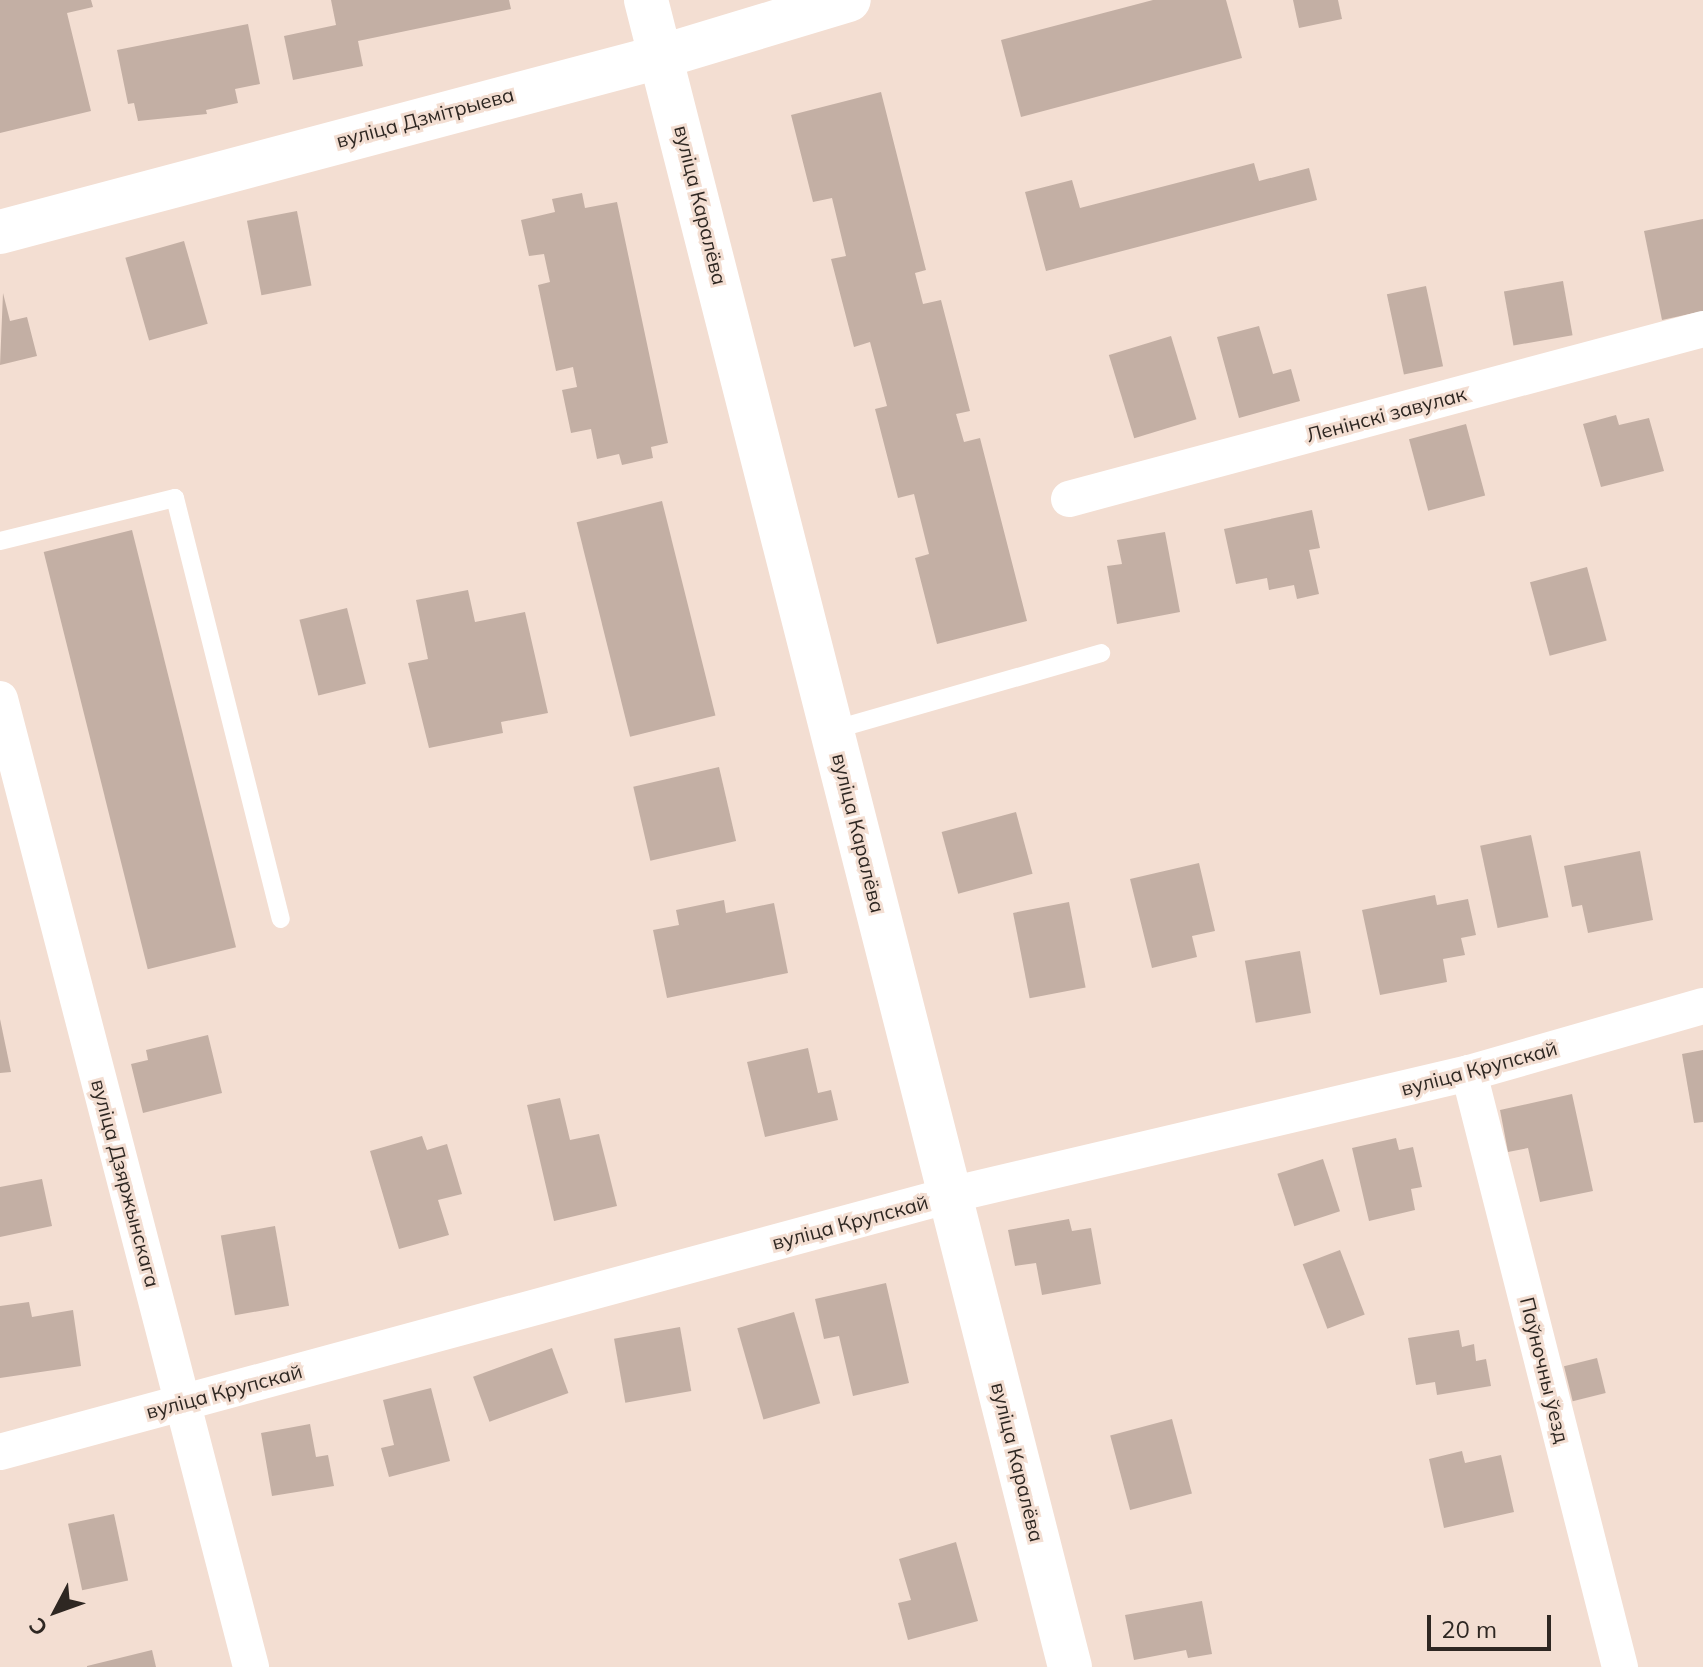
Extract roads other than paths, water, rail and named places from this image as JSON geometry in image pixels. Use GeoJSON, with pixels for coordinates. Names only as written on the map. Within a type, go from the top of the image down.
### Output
{"type":"FeatureCollection","features":[{"type":"Feature","properties":{"kind":"street","name":"вуліца Каралёва"},"geometry":{"type":"LineString","coordinates":[[646,0],[663,56],[1070,1667]]}},
{"type":"Feature","properties":{"kind":"street","name":"вуліца Дзмітрыева"},"geometry":{"type":"LineString","coordinates":[[0,232],[663,56],[849,0]]}},
{"type":"Feature","properties":{"kind":"street","name":"Ленінскі завулак"},"geometry":{"type":"LineString","coordinates":[[1069,499],[1703,329]]}},
{"type":"Feature","properties":{"kind":"street","name":"вуліца Дзяржынскага"},"geometry":{"type":"LineString","coordinates":[[0,699],[251,1667]]}},
{"type":"Feature","properties":{"kind":"street","name":"вуліца Крупскай"},"geometry":{"type":"LineString","coordinates":[[0,1452],[950,1195],[1469,1073],[1703,1006]]}},
{"type":"Feature","properties":{"kind":"street","name":"Паўночны ўезд"},"geometry":{"type":"LineString","coordinates":[[1469,1073],[1620,1667]]}},
{"type":"Feature","properties":{"kind":"lane"},"geometry":{"type":"LineString","coordinates":[[0,541],[175,498],[281,919]]}},
{"type":"Feature","properties":{"kind":"lane"},"geometry":{"type":"LineString","coordinates":[[833,730],[1101,653]]}}]}
